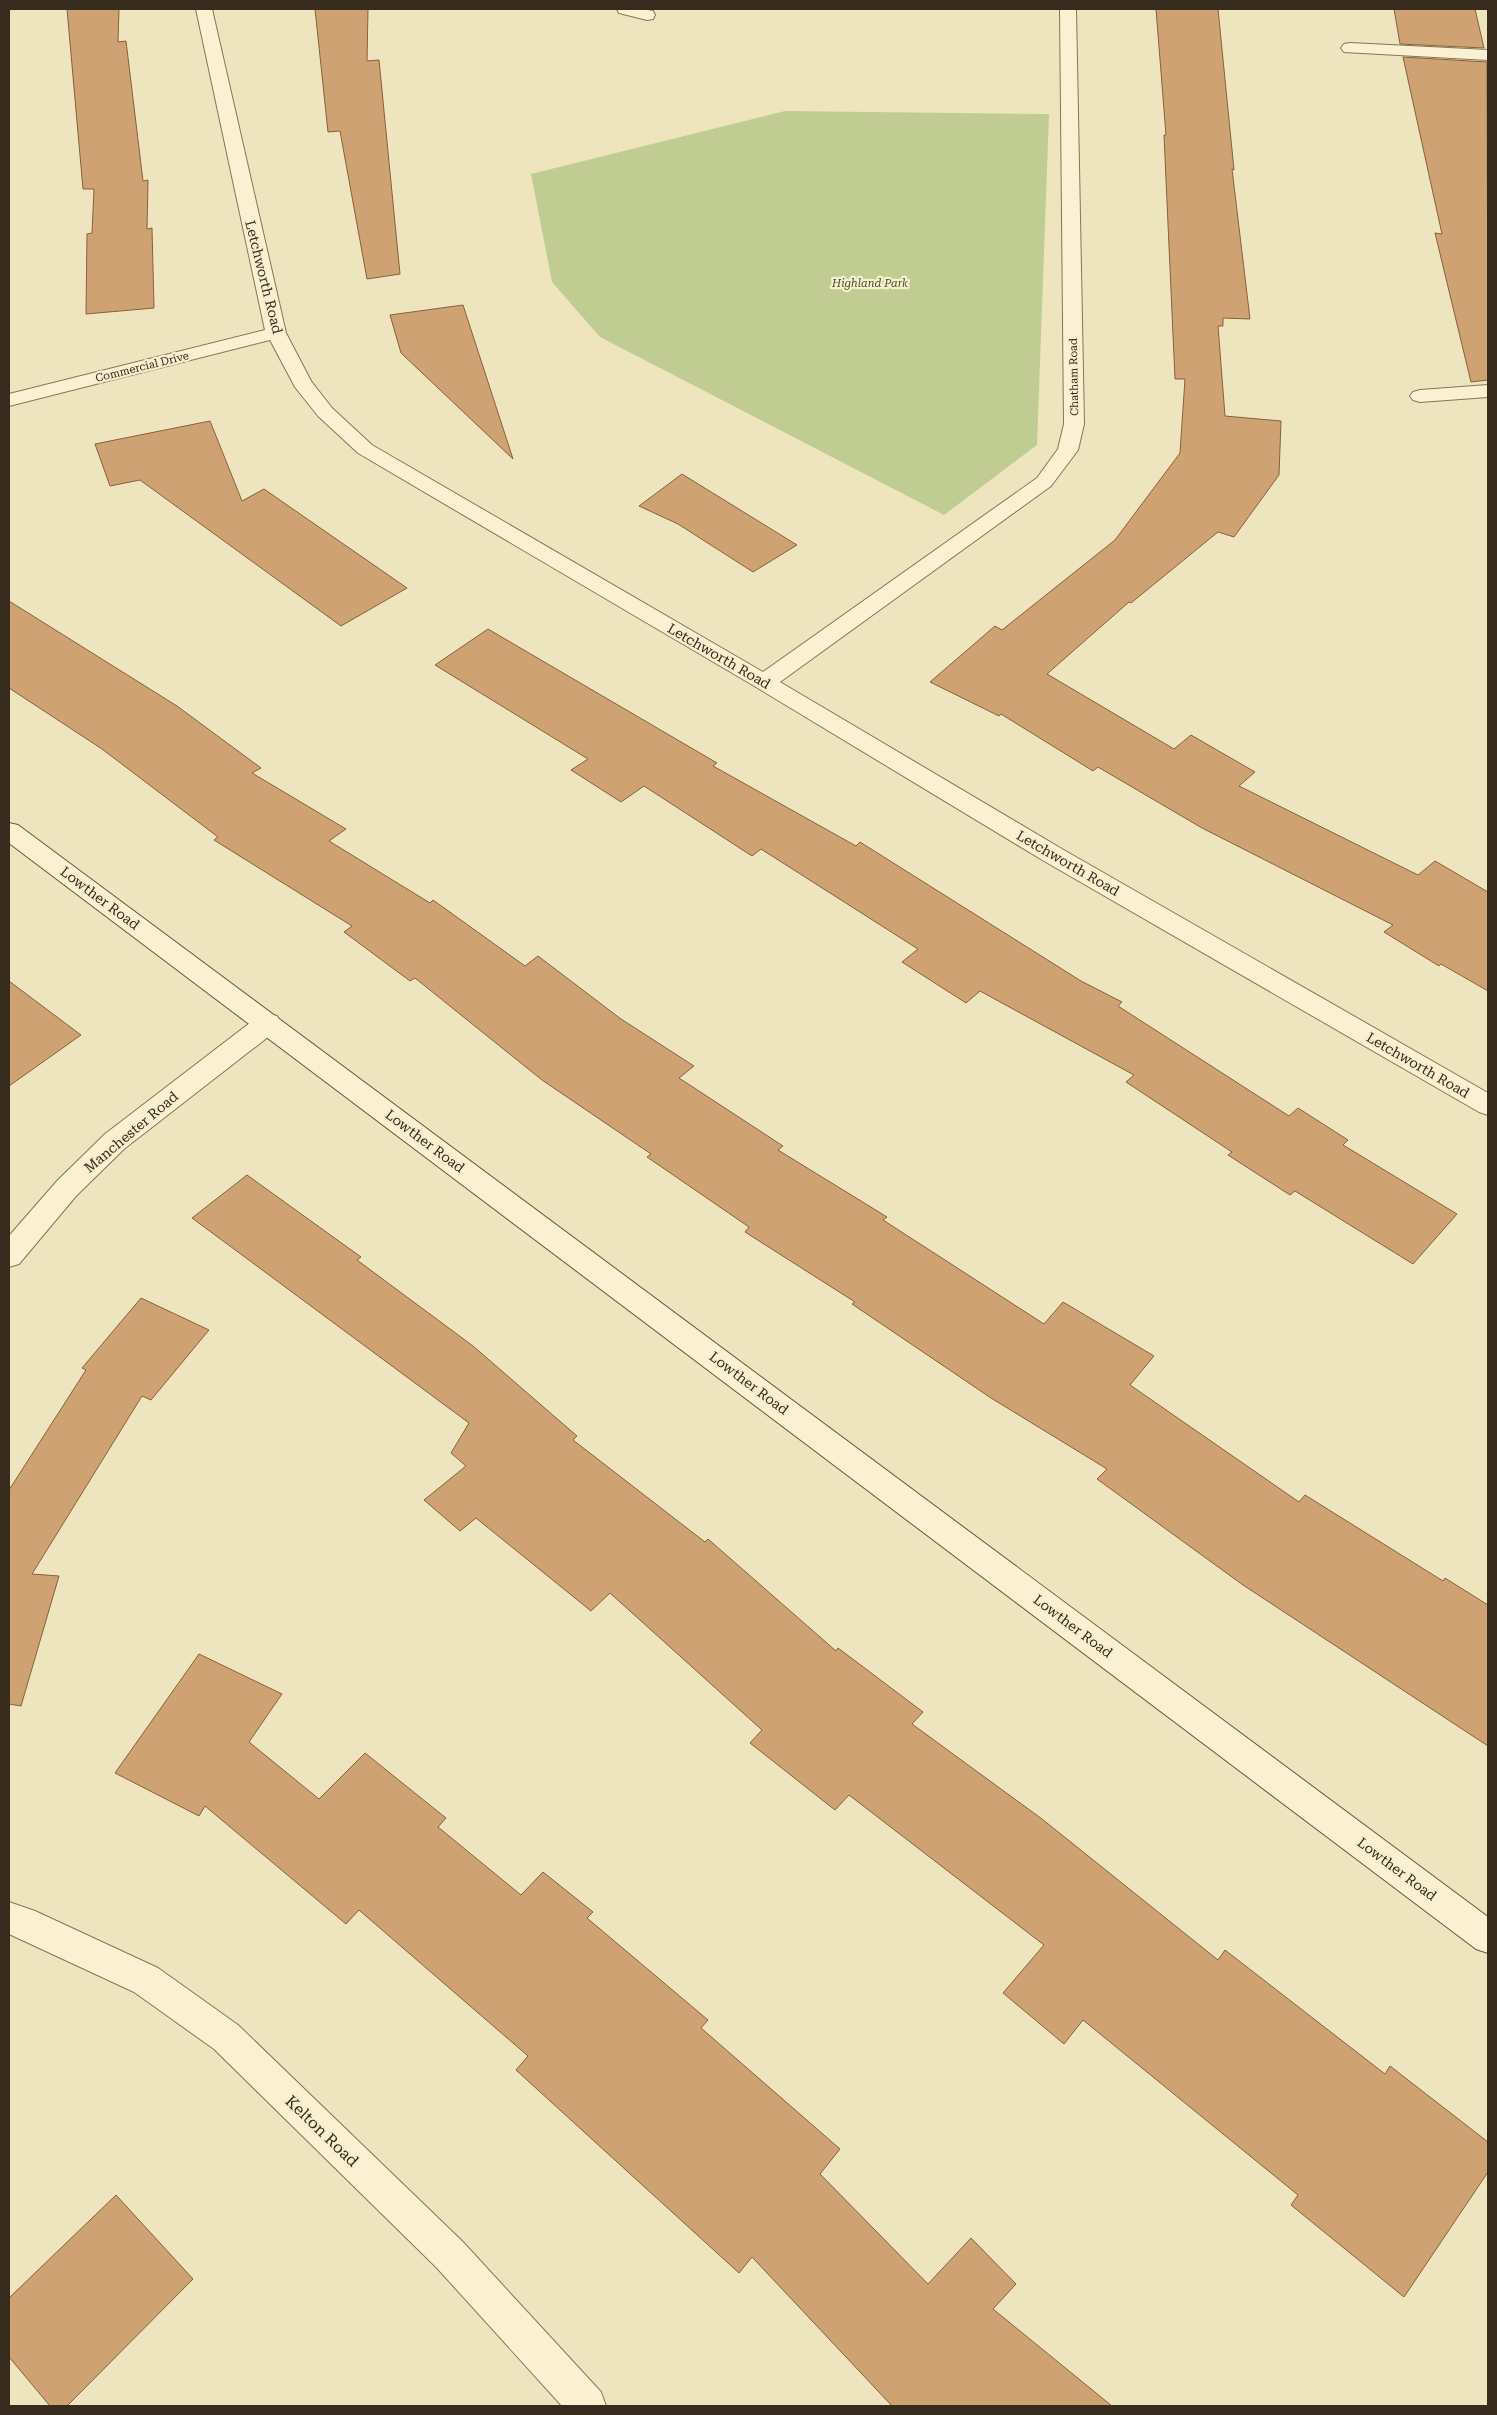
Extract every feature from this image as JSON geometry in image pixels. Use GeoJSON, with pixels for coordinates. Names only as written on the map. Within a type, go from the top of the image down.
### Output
{"type":"FeatureCollection","features":[{"type":"Feature","properties":{"kind":"street","name":"Letchworth Road"},"geometry":{"type":"LineString","coordinates":[[204,9],[276,333],[302,383],[325,412],[365,449],[764,682],[1053,855],[1488,1105]]}},
{"type":"Feature","properties":{"kind":"street"},"geometry":{"type":"LineString","coordinates":[[625,9],[647,15]]}},
{"type":"Feature","properties":{"kind":"street","name":"Chatham Road"},"geometry":{"type":"LineString","coordinates":[[764,682],[1044,482],[1068,450],[1074,424],[1068,9]]}},
{"type":"Feature","properties":{"kind":"street"},"geometry":{"type":"LineString","coordinates":[[1350,48],[1488,54]]}},
{"type":"Feature","properties":{"kind":"street","name":"Commercial Drive"},"geometry":{"type":"LineString","coordinates":[[9,400],[276,333]]}},
{"type":"Feature","properties":{"kind":"street"},"geometry":{"type":"LineString","coordinates":[[1420,396],[1488,391]]}},
{"type":"Feature","properties":{"kind":"street","name":"Lowther Road"},"geometry":{"type":"LineString","coordinates":[[9,831],[1488,1937]]}},
{"type":"Feature","properties":{"kind":"street","name":"Manchester Road"},"geometry":{"type":"LineString","coordinates":[[9,1256],[31,1228],[78,1178],[131,1128],[268,1023]]}},
{"type":"Feature","properties":{"kind":"street","name":"Kelton Road"},"geometry":{"type":"LineString","coordinates":[[9,1918],[23,1922],[146,1980],[226,2037],[450,2255],[586,2406]]}},
{"type":"Feature","properties":{"kind":"green space","name":"Highland Park"},"geometry":{"type":"Polygon","coordinates":[[[785,111],[1049,114],[1037,445],[944,515],[600,337],[552,282],[531,174],[785,111]]]}},
{"type":"Feature","properties":{"kind":"building"},"geometry":{"type":"Polygon","coordinates":[[[67,9],[119,9],[118,42],[126,41],[143,181],[148,180],[147,229],[152,228],[154,308],[86,314],[87,234],[92,233],[94,189],[83,189],[67,9]]]}},
{"type":"Feature","properties":{"kind":"building"},"geometry":{"type":"Polygon","coordinates":[[[315,9],[368,9],[367,61],[379,60],[400,274],[367,279],[340,131],[328,132],[315,9]]]}},
{"type":"Feature","properties":{"kind":"building"},"geometry":{"type":"Polygon","coordinates":[[[1156,9],[1218,9],[1234,170],[1232,169],[1250,319],[1223,318],[1223,326],[1218,326],[1225,416],[1281,421],[1279,475],[1234,537],[1218,532],[1131,603],[1129,602],[1047,674],[1174,749],[1191,735],[1255,772],[1239,786],[1418,875],[1435,861],[1488,892],[1488,991],[1441,964],[1439,966],[1384,932],[1393,925],[1202,828],[1098,767],[1093,771],[1001,714],[999,716],[930,682],[995,626],[1002,630],[1115,540],[1180,453],[1185,379],[1175,379],[1164,135],[1166,135],[1156,9]]]}},
{"type":"Feature","properties":{"kind":"building"},"geometry":{"type":"Polygon","coordinates":[[[1394,9],[1475,9],[1484,48],[1400,44],[1394,9]]]}},
{"type":"Feature","properties":{"kind":"building"},"geometry":{"type":"Polygon","coordinates":[[[1403,57],[1487,62],[1488,380],[1471,382],[1435,233],[1442,234],[1403,57]]]}},
{"type":"Feature","properties":{"kind":"building"},"geometry":{"type":"Polygon","coordinates":[[[463,305],[513,459],[401,353],[390,315],[463,305]]]}},
{"type":"Feature","properties":{"kind":"building"},"geometry":{"type":"Polygon","coordinates":[[[210,421],[242,501],[264,489],[407,588],[341,626],[140,480],[110,486],[95,444],[210,421]]]}},
{"type":"Feature","properties":{"kind":"building"},"geometry":{"type":"Polygon","coordinates":[[[682,474],[797,545],[753,572],[678,524],[639,506],[682,474]]]}},
{"type":"Feature","properties":{"kind":"building"},"geometry":{"type":"Polygon","coordinates":[[[9,601],[177,706],[261,768],[252,773],[346,829],[329,841],[430,903],[433,900],[525,966],[538,956],[621,1019],[694,1066],[679,1078],[783,1146],[778,1150],[887,1217],[883,1220],[1044,1324],[1063,1302],[1154,1356],[1130,1385],[1299,1502],[1305,1495],[1443,1581],[1445,1578],[1488,1605],[1488,1746],[1243,1585],[1097,1479],[1107,1469],[991,1398],[852,1304],[855,1302],[745,1232],[749,1227],[647,1157],[651,1154],[542,1080],[415,978],[410,981],[344,932],[352,926],[214,840],[218,837],[102,749],[9,688],[9,601]]]}},
{"type":"Feature","properties":{"kind":"building"},"geometry":{"type":"Polygon","coordinates":[[[488,629],[717,763],[713,766],[856,846],[860,842],[1081,981],[1122,1002],[1118,1006],[1289,1116],[1298,1108],[1348,1140],[1343,1145],[1457,1214],[1413,1264],[1295,1191],[1290,1195],[1228,1155],[1232,1152],[1126,1082],[1134,1075],[980,991],[966,1003],[902,962],[918,949],[761,849],[752,856],[644,786],[621,802],[571,770],[588,759],[435,665],[488,629]]]}},
{"type":"Feature","properties":{"kind":"building"},"geometry":{"type":"Polygon","coordinates":[[[9,981],[81,1035],[9,1086],[9,981]]]}},
{"type":"Feature","properties":{"kind":"building"},"geometry":{"type":"Polygon","coordinates":[[[247,1175],[361,1257],[357,1260],[473,1346],[577,1436],[573,1440],[705,1542],[708,1539],[836,1651],[838,1648],[923,1712],[912,1724],[1042,1819],[1218,1960],[1225,1950],[1385,2074],[1390,2066],[1488,2142],[1488,2172],[1404,2297],[1291,2205],[1298,2195],[1083,2020],[1064,2044],[1003,1993],[1044,1945],[849,1795],[835,1810],[750,1743],[762,1730],[610,1593],[591,1611],[476,1518],[460,1531],[424,1500],[466,1466],[451,1453],[469,1423],[192,1218],[247,1175]]]}},
{"type":"Feature","properties":{"kind":"building"},"geometry":{"type":"Polygon","coordinates":[[[141,1298],[209,1330],[151,1400],[142,1396],[32,1574],[59,1576],[21,1706],[9,1704],[9,1490],[86,1370],[82,1368],[141,1298]]]}},
{"type":"Feature","properties":{"kind":"building"},"geometry":{"type":"Polygon","coordinates":[[[199,1654],[282,1694],[249,1742],[319,1799],[365,1753],[446,1818],[438,1827],[521,1895],[543,1872],[593,1912],[587,1918],[708,2020],[701,2028],[840,2149],[820,2174],[928,2284],[971,2238],[1016,2284],[993,2309],[1112,2406],[892,2406],[752,2257],[739,2273],[516,2070],[528,2056],[359,1910],[346,1924],[205,1806],[199,1816],[115,1773],[199,1654]]]}},
{"type":"Feature","properties":{"kind":"building"},"geometry":{"type":"Polygon","coordinates":[[[116,2195],[193,2279],[67,2406],[50,2406],[9,2357],[9,2298],[116,2195]]]}}]}
